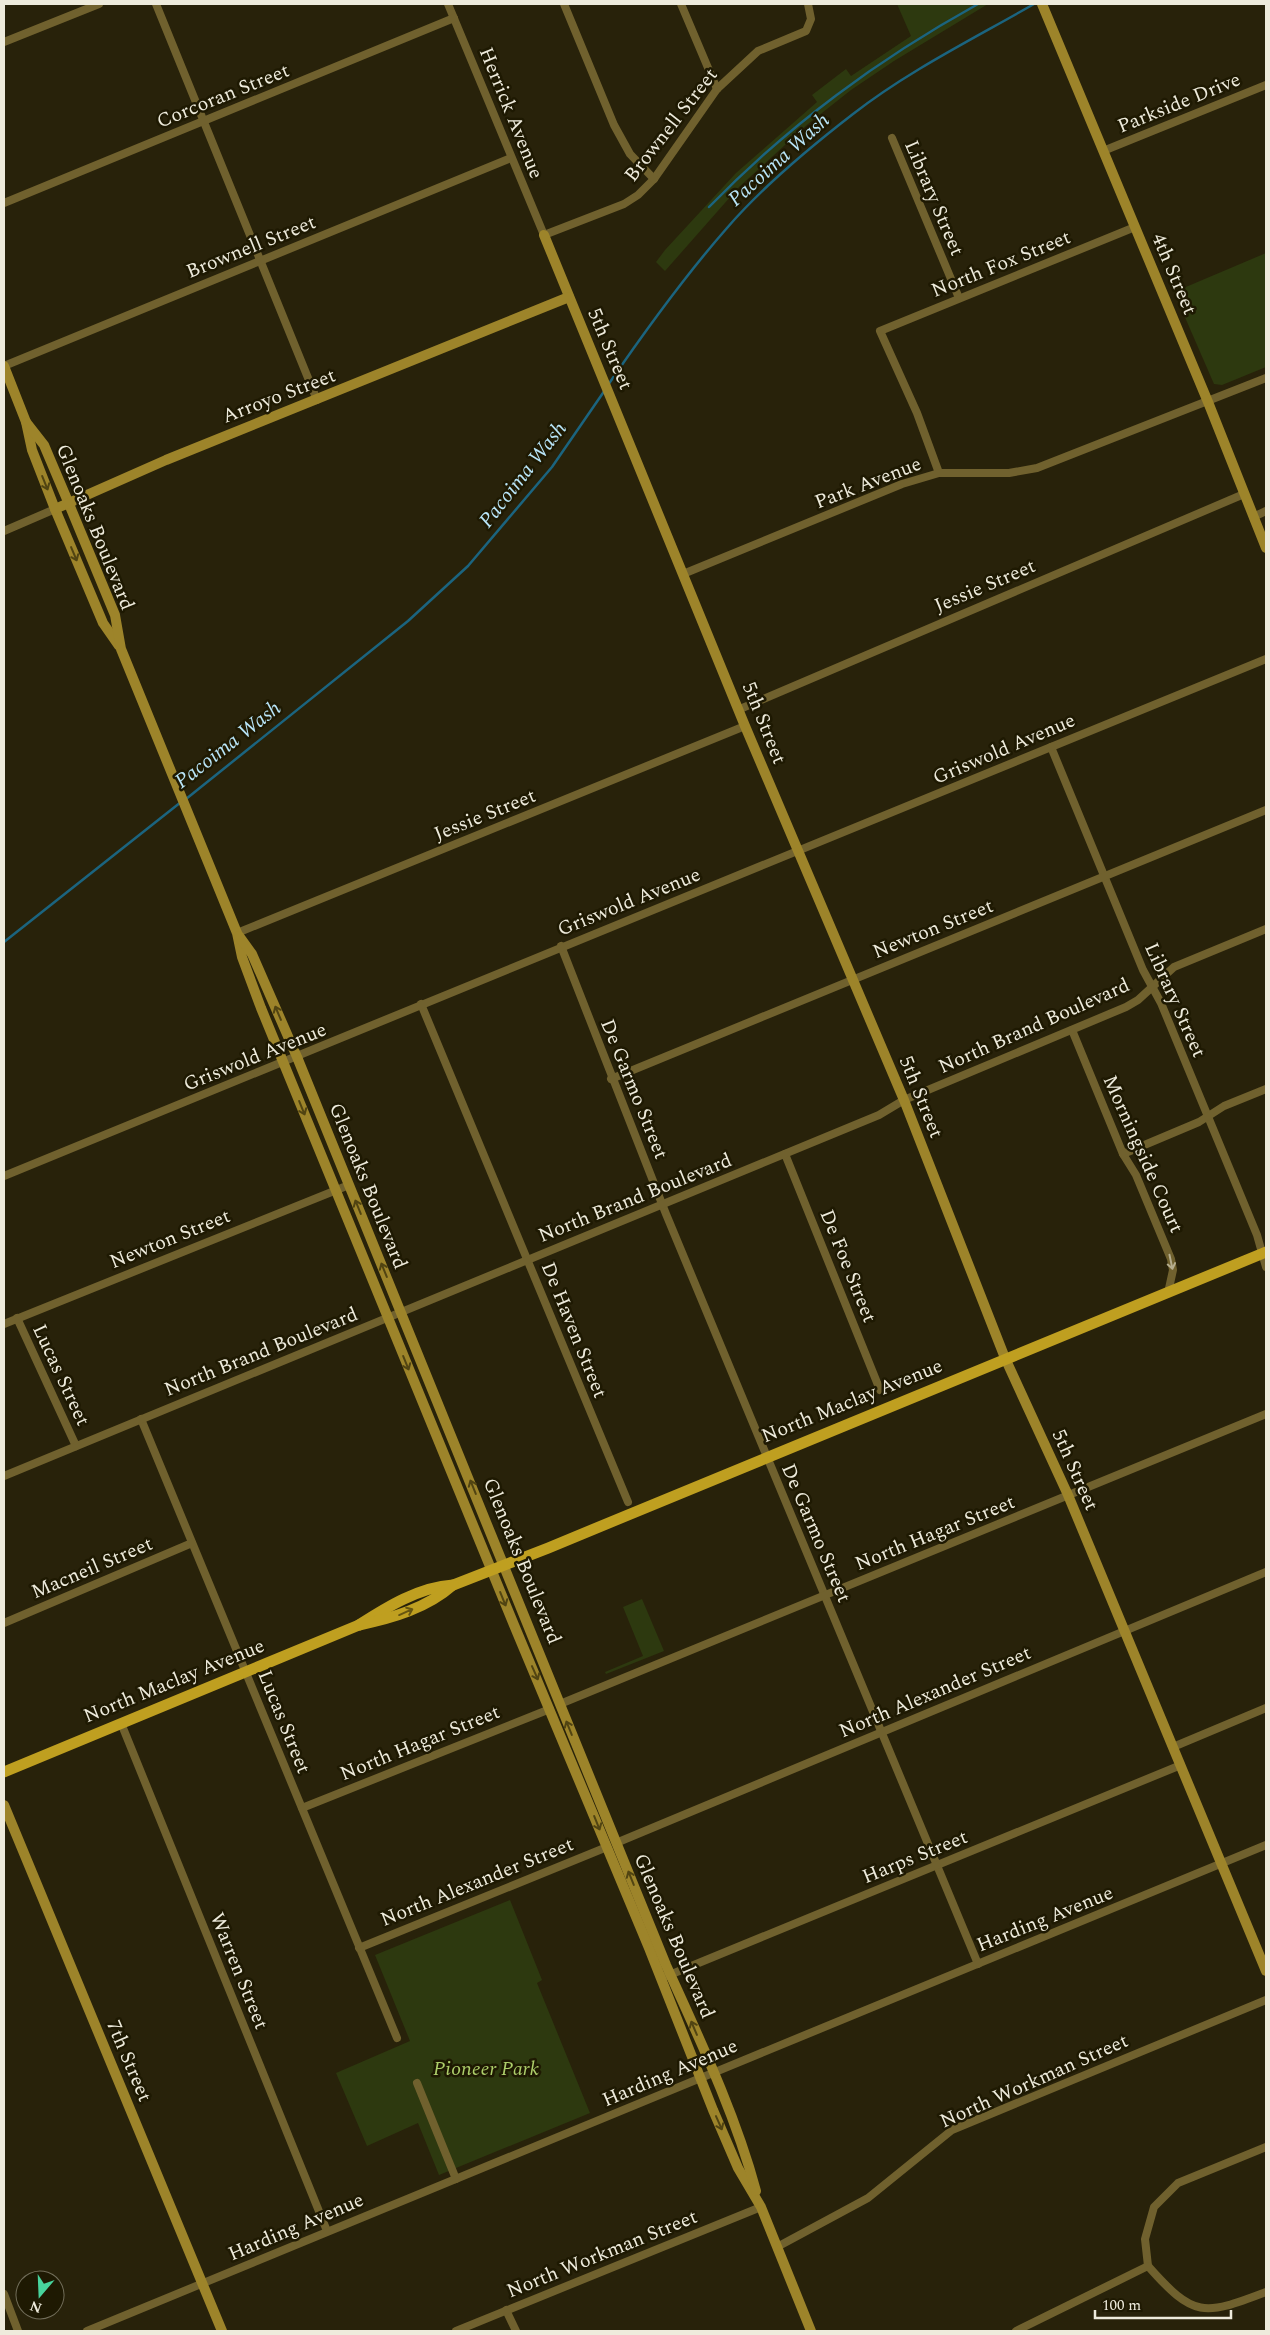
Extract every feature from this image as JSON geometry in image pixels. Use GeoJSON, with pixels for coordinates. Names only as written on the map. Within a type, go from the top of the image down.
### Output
{"type":"FeatureCollection","features":[{"type":"Feature","properties":{"kind":"main road","name":"North Maclay Avenue"},"geometry":{"type":"LineString","coordinates":[[4,1772],[359,1625],[393,1618],[439,1597],[453,1585],[491,1569],[1168,1293],[1264,1252]]}},
{"type":"Feature","properties":{"kind":"street"},"geometry":{"type":"LineString","coordinates":[[4,42],[99,4]]}},
{"type":"Feature","properties":{"kind":"street"},"geometry":{"type":"LineString","coordinates":[[156,4],[317,400]]}},
{"type":"Feature","properties":{"kind":"street","name":"Herrick Avenue"},"geometry":{"type":"LineString","coordinates":[[448,4],[544,235]]}},
{"type":"Feature","properties":{"kind":"street"},"geometry":{"type":"LineString","coordinates":[[564,4],[614,125],[630,154],[654,179]]}},
{"type":"Feature","properties":{"kind":"street"},"geometry":{"type":"LineString","coordinates":[[681,4],[717,89]]}},
{"type":"Feature","properties":{"kind":"street","name":"Brownell Street"},"geometry":{"type":"LineString","coordinates":[[544,235],[624,204],[638,195],[654,179],[717,89],[758,51],[801,34],[809,26],[811,19],[808,4]]}},
{"type":"Feature","properties":{"kind":"street","name":"4th Street"},"geometry":{"type":"LineString","coordinates":[[1042,4],[1208,402],[1266,548]]}},
{"type":"Feature","properties":{"kind":"street","name":"Corcoran Street"},"geometry":{"type":"LineString","coordinates":[[4,203],[205,122],[454,18]]}},
{"type":"Feature","properties":{"kind":"street","name":"Parkside Drive"},"geometry":{"type":"LineString","coordinates":[[1103,151],[1266,85]]}},
{"type":"Feature","properties":{"kind":"street","name":"Library Street"},"geometry":{"type":"LineString","coordinates":[[892,138],[959,298]]}},
{"type":"Feature","properties":{"kind":"street","name":"Brownell Street"},"geometry":{"type":"LineString","coordinates":[[4,366],[511,158]]}},
{"type":"Feature","properties":{"kind":"street","name":"North Fox Street"},"geometry":{"type":"LineString","coordinates":[[938,473],[917,413],[880,331],[1135,227]]}},
{"type":"Feature","properties":{"kind":"street","name":"5th Street"},"geometry":{"type":"LineString","coordinates":[[544,235],[740,709],[745,726],[904,1100],[1005,1358],[1068,1495],[1266,1971]]}},
{"type":"Feature","properties":{"kind":"street","name":"Arroyo Street"},"geometry":{"type":"LineString","coordinates":[[4,530],[69,504],[166,460],[569,297]]}},
{"type":"Feature","properties":{"kind":"street","name":"Glenoaks Boulevard"},"geometry":{"type":"LineString","coordinates":[[4,366],[26,422],[32,450],[55,509],[103,623],[121,649],[237,933],[242,957],[283,1063],[491,1569],[555,1706]]}},
{"type":"Feature","properties":{"kind":"street","name":"Park Avenue"},"geometry":{"type":"LineString","coordinates":[[683,574],[902,484],[938,473],[1009,473],[1037,468],[1266,378]]}},
{"type":"Feature","properties":{"kind":"street","name":"Glenoaks Boulevard"},"geometry":{"type":"LineString","coordinates":[[26,422],[44,445],[69,504],[115,615],[121,649]]}},
{"type":"Feature","properties":{"kind":"street","name":"Jessie Street"},"geometry":{"type":"LineString","coordinates":[[740,709],[1244,494]]}},
{"type":"Feature","properties":{"kind":"street"},"geometry":{"type":"LineString","coordinates":[[1254,516],[1266,511]]}},
{"type":"Feature","properties":{"kind":"street","name":"Griswold Avenue"},"geometry":{"type":"LineString","coordinates":[[4,1176],[297,1058],[561,946],[799,852],[1266,659]]}},
{"type":"Feature","properties":{"kind":"street","name":"Jessie Street"},"geometry":{"type":"LineString","coordinates":[[237,933],[745,726]]}},
{"type":"Feature","properties":{"kind":"street","name":"Library Street"},"geometry":{"type":"LineString","coordinates":[[1051,747],[1105,877],[1161,1003],[1264,1252],[1266,1266]]}},
{"type":"Feature","properties":{"kind":"street","name":"Newton Street"},"geometry":{"type":"LineString","coordinates":[[611,1079],[1266,810]]}},
{"type":"Feature","properties":{"kind":"street","name":"North Brand Boulevard"},"geometry":{"type":"LineString","coordinates":[[4,1476],[879,1115],[904,1100],[1131,1005],[1174,967],[1266,929]]}},
{"type":"Feature","properties":{"kind":"street","name":"Glenoaks Boulevard"},"geometry":{"type":"LineString","coordinates":[[237,933],[252,954],[297,1058],[504,1564],[555,1706],[666,1976],[713,2073],[749,2164],[760,2208]]}},
{"type":"Feature","properties":{"kind":"street","name":"De Garmo Street"},"geometry":{"type":"LineString","coordinates":[[561,946],[611,1079],[978,1964]]}},
{"type":"Feature","properties":{"kind":"street","name":"De Haven Street"},"geometry":{"type":"LineString","coordinates":[[421,1004],[628,1502]]}},
{"type":"Feature","properties":{"kind":"street","name":"Morningside Court"},"geometry":{"type":"LineString","coordinates":[[1072,1030],[1123,1154],[1136,1175],[1171,1259],[1173,1270],[1168,1293]]}},
{"type":"Feature","properties":{"kind":"street"},"geometry":{"type":"LineString","coordinates":[[1123,1154],[1208,1118],[1224,1106],[1266,1089]]}},
{"type":"Feature","properties":{"kind":"street","name":"De Foe Street"},"geometry":{"type":"LineString","coordinates":[[785,1154],[880,1390]]}},
{"type":"Feature","properties":{"kind":"street","name":"Newton Street"},"geometry":{"type":"LineString","coordinates":[[4,1324],[349,1185]]}},
{"type":"Feature","properties":{"kind":"street","name":"Lucas Street"},"geometry":{"type":"LineString","coordinates":[[17,1318],[76,1446]]}},
{"type":"Feature","properties":{"kind":"street","name":"North Hagar Street"},"geometry":{"type":"LineString","coordinates":[[302,1808],[1266,1414]]}},
{"type":"Feature","properties":{"kind":"street","name":"Lucas Street"},"geometry":{"type":"LineString","coordinates":[[141,1419],[396,2038]]}},
{"type":"Feature","properties":{"kind":"street","name":"Macneil Street"},"geometry":{"type":"LineString","coordinates":[[4,1623],[192,1543]]}},
{"type":"Feature","properties":{"kind":"street","name":"North Alexander Street"},"geometry":{"type":"LineString","coordinates":[[359,1948],[612,1845],[880,1731],[1266,1572]]}},
{"type":"Feature","properties":{"kind":"street"},"geometry":{"type":"LineString","coordinates":[[1173,1747],[1266,1708]]}},
{"type":"Feature","properties":{"kind":"street","name":"Warren Street"},"geometry":{"type":"LineString","coordinates":[[121,1724],[327,2231]]}},
{"type":"Feature","properties":{"kind":"street","name":"Harps Street"},"geometry":{"type":"LineString","coordinates":[[666,1976],[1181,1765]]}},
{"type":"Feature","properties":{"kind":"street","name":"7th Street"},"geometry":{"type":"LineString","coordinates":[[4,1805],[222,2331]]}},
{"type":"Feature","properties":{"kind":"street","name":"Harding Avenue"},"geometry":{"type":"LineString","coordinates":[[87,2331],[1266,1845]]}},
{"type":"Feature","properties":{"kind":"street","name":"Glenoaks Boulevard"},"geometry":{"type":"LineString","coordinates":[[666,1976],[700,2078],[738,2168],[760,2208],[811,2331]]}},
{"type":"Feature","properties":{"kind":"street","name":"North Workman Street"},"geometry":{"type":"LineString","coordinates":[[777,2248],[868,2198],[952,2130],[1266,2000]]}},
{"type":"Feature","properties":{"kind":"street"},"geometry":{"type":"LineString","coordinates":[[417,2083],[456,2179]]}},
{"type":"Feature","properties":{"kind":"street"},"geometry":{"type":"LineString","coordinates":[[1266,2147],[1178,2183],[1154,2207],[1145,2239],[1148,2266],[1170,2292],[1195,2308],[1224,2308],[1266,2292]]}},
{"type":"Feature","properties":{"kind":"street","name":"North Workman Street"},"geometry":{"type":"LineString","coordinates":[[456,2331],[760,2208]]}},
{"type":"Feature","properties":{"kind":"street"},"geometry":{"type":"LineString","coordinates":[[1016,2331],[1148,2266]]}},
{"type":"Feature","properties":{"kind":"street"},"geometry":{"type":"LineString","coordinates":[[4,2294],[18,2331]]}},
{"type":"Feature","properties":{"kind":"street"},"geometry":{"type":"LineString","coordinates":[[506,2310],[516,2331]]}},
{"type":"Feature","properties":{"kind":"green space"},"geometry":{"type":"Polygon","coordinates":[[[897,4],[988,4],[894,61],[851,90],[808,124],[739,187],[665,271],[656,262],[665,250],[736,173],[817,102],[812,95],[846,69],[851,76],[911,36],[897,4]]]}},
{"type":"Feature","properties":{"kind":"green space"},"geometry":{"type":"Polygon","coordinates":[[[1266,253],[1266,367],[1222,385],[1214,384],[1174,292],[1266,253]]]}},
{"type":"Feature","properties":{"kind":"green space"},"geometry":{"type":"Polygon","coordinates":[[[642,1599],[664,1651],[606,1674],[605,1672],[643,1656],[623,1607],[642,1599]]]}},
{"type":"Feature","properties":{"kind":"green space","name":"Pioneer Park"},"geometry":{"type":"Polygon","coordinates":[[[510,1900],[542,1980],[537,1983],[590,2113],[439,2175],[418,2123],[367,2146],[336,2073],[410,2041],[375,1955],[510,1900]]]}},
{"type":"Feature","properties":{"kind":"waterway"},"geometry":{"type":"LineString","coordinates":[[709,207],[771,148],[836,95],[905,48],[978,4]]}},
{"type":"Feature","properties":{"kind":"waterway","name":"Pacoima Wash"},"geometry":{"type":"LineString","coordinates":[[608,385],[695,266],[741,212],[787,168],[874,98],[941,56],[1034,4]]}},
{"type":"Feature","properties":{"kind":"waterway","name":"Pacoima Wash"},"geometry":{"type":"LineString","coordinates":[[186,799],[408,621],[468,566],[552,467],[605,390]]}},
{"type":"Feature","properties":{"kind":"waterway","name":"Pacoima Wash"},"geometry":{"type":"LineString","coordinates":[[4,942],[181,802]]}}]}
